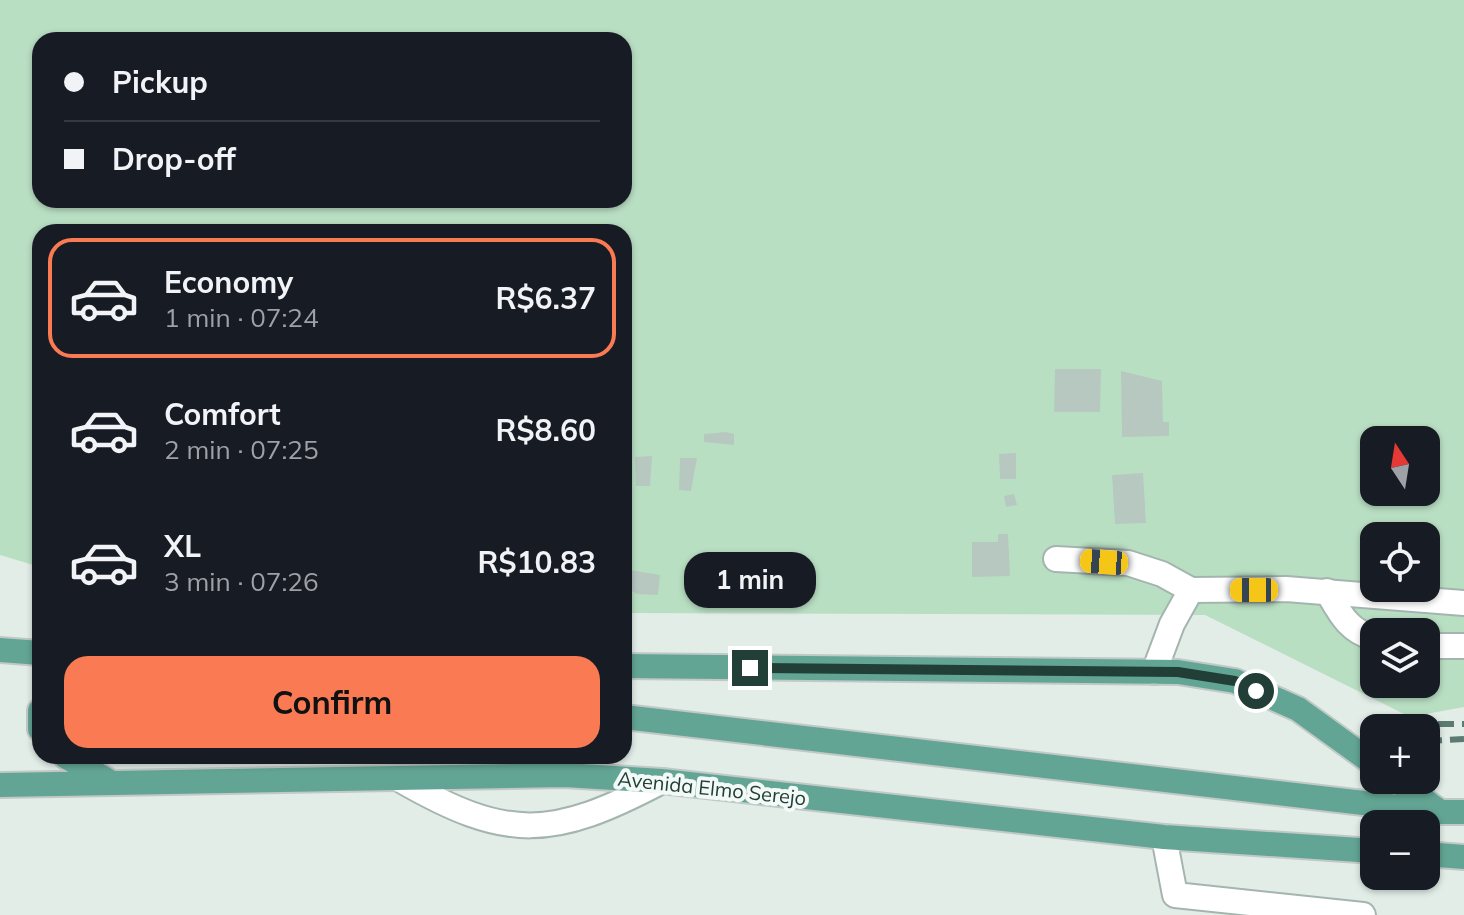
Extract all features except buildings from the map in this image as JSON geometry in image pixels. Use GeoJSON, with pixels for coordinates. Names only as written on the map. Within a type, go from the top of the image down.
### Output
{"type":"FeatureCollection","features":[{"type":"Feature","properties":{"kind":"main road"},"geometry":{"type":"LineString","coordinates":[[0,650],[32,652]]}},
{"type":"Feature","properties":{"kind":"main road"},"geometry":{"type":"LineString","coordinates":[[632,666],[1178,672],[1235,681],[1298,709],[1360,754]]}},
{"type":"Feature","properties":{"kind":"main road"},"geometry":{"type":"LineString","coordinates":[[632,718],[1452,812]]}},
{"type":"Feature","properties":{"kind":"main road"},"geometry":{"type":"LineString","coordinates":[[79,764],[115,784]]}},
{"type":"Feature","properties":{"kind":"main road","name":"Avenida Elmo Serejo"},"geometry":{"type":"LineString","coordinates":[[0,785],[565,775],[662,781],[1164,837],[1360,850]]}},
{"type":"Feature","properties":{"kind":"main road"},"geometry":{"type":"LineString","coordinates":[[1420,794],[1452,812]]}},
{"type":"Feature","properties":{"kind":"main road"},"geometry":{"type":"LineString","coordinates":[[1440,855],[1464,857]]}},
{"type":"Feature","properties":{"kind":"lane"},"geometry":{"type":"LineString","coordinates":[[1056,559],[1128,563],[1162,574],[1191,590],[1327,591],[1464,603]]}},
{"type":"Feature","properties":{"kind":"lane"},"geometry":{"type":"LineString","coordinates":[[1154,672],[1172,624],[1191,590]]}},
{"type":"Feature","properties":{"kind":"lane"},"geometry":{"type":"LineString","coordinates":[[1327,591],[1345,623],[1360,634]]}},
{"type":"Feature","properties":{"kind":"lane"},"geometry":{"type":"LineString","coordinates":[[1440,646],[1464,646]]}},
{"type":"Feature","properties":{"kind":"lane"},"geometry":{"type":"LineString","coordinates":[[399,779],[467,815],[495,822],[530,825],[569,822],[604,812],[662,781]]}},
{"type":"Feature","properties":{"kind":"lane"},"geometry":{"type":"LineString","coordinates":[[1164,837],[1174,905],[1363,915]]}},
{"type":"Feature","properties":{"kind":"green space"},"geometry":{"type":"Polygon","coordinates":[[[0,0],[1464,0],[1464,707],[1426,714],[1404,714],[1372,698],[1440,698],[1440,618],[1360,618],[1360,692],[1205,615],[632,613],[632,224],[32,224],[32,565],[0,555],[0,0]]]}},
{"type":"Feature","properties":{"kind":"railway"},"geometry":{"type":"LineString","coordinates":[[1440,724],[1464,724]]}},
{"type":"Feature","properties":{"kind":"railway"},"geometry":{"type":"LineString","coordinates":[[1440,740],[1464,739]]}},
{"type":"Feature","properties":{"kind":"route"},"geometry":{"type":"LineString","coordinates":[[750,668],[1178,672],[1235,681],[1256,691]]}}]}
